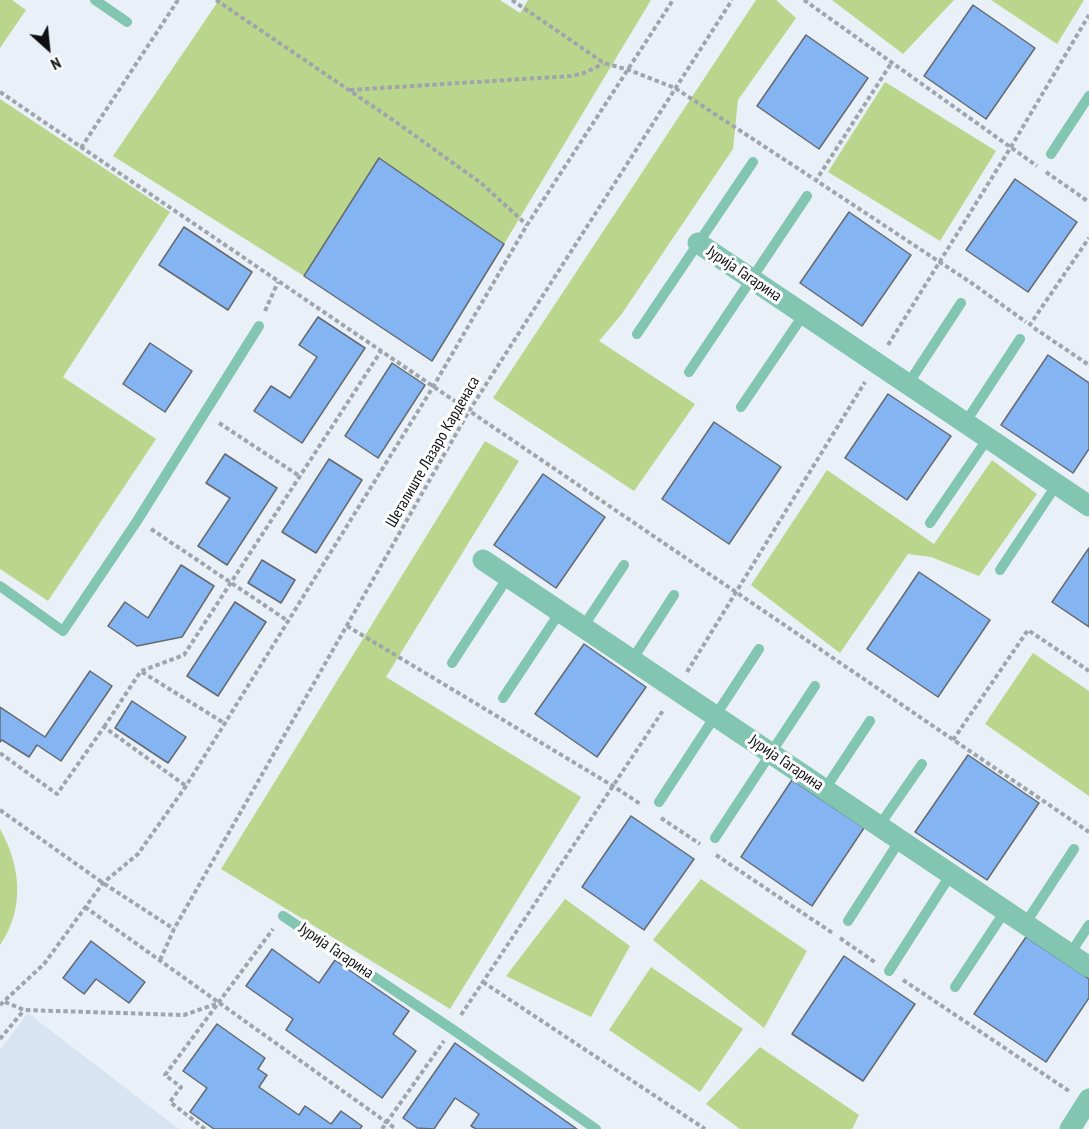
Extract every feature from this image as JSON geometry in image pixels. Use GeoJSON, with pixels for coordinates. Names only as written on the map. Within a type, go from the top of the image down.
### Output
{"type":"FeatureCollection","features":[{"type":"Feature","properties":{"kind":"street","name":"Јурија Гагарина"},"geometry":{"type":"LineString","coordinates":[[698,243],[1089,506]]}},
{"type":"Feature","properties":{"kind":"street","name":"Јурија Гагарина"},"geometry":{"type":"LineString","coordinates":[[483,560],[1089,967]]}},
{"type":"Feature","properties":{"kind":"street"},"geometry":{"type":"LineString","coordinates":[[1070,1129],[1088,1101]]}},
{"type":"Feature","properties":{"kind":"lane"},"geometry":{"type":"LineString","coordinates":[[95,0],[127,22]]}},
{"type":"Feature","properties":{"kind":"lane"},"geometry":{"type":"LineString","coordinates":[[1051,154],[1089,96]]}},
{"type":"Feature","properties":{"kind":"lane"},"geometry":{"type":"LineString","coordinates":[[637,334],[753,162]]}},
{"type":"Feature","properties":{"kind":"lane"},"geometry":{"type":"LineString","coordinates":[[689,372],[807,196]]}},
{"type":"Feature","properties":{"kind":"lane"},"geometry":{"type":"LineString","coordinates":[[908,384],[961,303]]}},
{"type":"Feature","properties":{"kind":"lane"},"geometry":{"type":"LineString","coordinates":[[741,407],[804,314]]}},
{"type":"Feature","properties":{"kind":"lane"},"geometry":{"type":"LineString","coordinates":[[0,586],[63,631],[138,521],[259,326]]}},
{"type":"Feature","properties":{"kind":"lane"},"geometry":{"type":"LineString","coordinates":[[965,423],[1020,339]]}},
{"type":"Feature","properties":{"kind":"lane"},"geometry":{"type":"LineString","coordinates":[[930,523],[988,438]]}},
{"type":"Feature","properties":{"kind":"lane"},"geometry":{"type":"LineString","coordinates":[[1000,570],[1057,484]]}},
{"type":"Feature","properties":{"kind":"lane"},"geometry":{"type":"LineString","coordinates":[[584,627],[624,565]]}},
{"type":"Feature","properties":{"kind":"lane"},"geometry":{"type":"LineString","coordinates":[[452,663],[508,577]]}},
{"type":"Feature","properties":{"kind":"lane"},"geometry":{"type":"LineString","coordinates":[[632,660],[674,595]]}},
{"type":"Feature","properties":{"kind":"lane"},"geometry":{"type":"LineString","coordinates":[[503,698],[560,612]]}},
{"type":"Feature","properties":{"kind":"lane"},"geometry":{"type":"LineString","coordinates":[[659,802],[759,649]]}},
{"type":"Feature","properties":{"kind":"lane"},"geometry":{"type":"LineString","coordinates":[[715,838],[816,686]]}},
{"type":"Feature","properties":{"kind":"lane"},"geometry":{"type":"LineString","coordinates":[[825,789],[870,722]]}},
{"type":"Feature","properties":{"kind":"lane"},"geometry":{"type":"LineString","coordinates":[[879,826],[922,764]]}},
{"type":"Feature","properties":{"kind":"lane"},"geometry":{"type":"LineString","coordinates":[[848,921],[900,840]]}},
{"type":"Feature","properties":{"kind":"lane"},"geometry":{"type":"LineString","coordinates":[[1025,924],[1074,849]]}},
{"type":"Feature","properties":{"kind":"lane"},"geometry":{"type":"LineString","coordinates":[[889,971],[951,874]]}},
{"type":"Feature","properties":{"kind":"lane"},"geometry":{"type":"LineString","coordinates":[[955,987],[1005,911]]}},
{"type":"Feature","properties":{"kind":"lane","name":"Јурија Гагарина"},"geometry":{"type":"LineString","coordinates":[[283,916],[596,1129]]}},
{"type":"Feature","properties":{"kind":"lane"},"geometry":{"type":"LineString","coordinates":[[1070,954],[1089,925]]}},
{"type":"Feature","properties":{"kind":"path"},"geometry":{"type":"LineString","coordinates":[[81,147],[178,0]]}},
{"type":"Feature","properties":{"kind":"path"},"geometry":{"type":"LineString","coordinates":[[216,0],[350,90],[481,183],[527,225]]}},
{"type":"Feature","properties":{"kind":"path","name":"Шеталиште Лазаро Карденаса"},"geometry":{"type":"LineString","coordinates":[[0,1005],[44,964],[103,883],[138,854],[186,786],[433,387],[527,225],[673,0]]}},
{"type":"Feature","properties":{"kind":"path","name":"Шеталиште Лазаро Карденаса"},"geometry":{"type":"LineString","coordinates":[[160,960],[174,929],[469,411],[732,0]]}},
{"type":"Feature","properties":{"kind":"path"},"geometry":{"type":"LineString","coordinates":[[804,0],[1089,202]]}},
{"type":"Feature","properties":{"kind":"path"},"geometry":{"type":"LineString","coordinates":[[382,1129],[452,1029],[676,690],[1011,147],[1089,15]]}},
{"type":"Feature","properties":{"kind":"path"},"geometry":{"type":"LineString","coordinates":[[807,196],[892,62]]}},
{"type":"Feature","properties":{"kind":"path"},"geometry":{"type":"LineString","coordinates":[[350,90],[572,76],[604,63]]}},
{"type":"Feature","properties":{"kind":"path"},"geometry":{"type":"LineString","coordinates":[[0,92],[1089,832]]}},
{"type":"Feature","properties":{"kind":"path"},"geometry":{"type":"LineString","coordinates":[[1020,339],[1089,238]]}},
{"type":"Feature","properties":{"kind":"path"},"geometry":{"type":"LineString","coordinates":[[259,326],[278,282]]}},
{"type":"Feature","properties":{"kind":"path"},"geometry":{"type":"LineString","coordinates":[[0,753],[57,795],[141,671],[184,655],[381,351]]}},
{"type":"Feature","properties":{"kind":"path"},"geometry":{"type":"LineString","coordinates":[[205,414],[301,477]]}},
{"type":"Feature","properties":{"kind":"path"},"geometry":{"type":"LineString","coordinates":[[138,521],[288,621]]}},
{"type":"Feature","properties":{"kind":"path"},"geometry":{"type":"LineString","coordinates":[[347,626],[642,805]]}},
{"type":"Feature","properties":{"kind":"path"},"geometry":{"type":"LineString","coordinates":[[953,740],[1028,630],[1089,671]]}},
{"type":"Feature","properties":{"kind":"path"},"geometry":{"type":"LineString","coordinates":[[141,671],[225,723]]}},
{"type":"Feature","properties":{"kind":"path"},"geometry":{"type":"LineString","coordinates":[[104,727],[186,786]]}},
{"type":"Feature","properties":{"kind":"path"},"geometry":{"type":"LineString","coordinates":[[0,810],[103,883],[174,929]]}},
{"type":"Feature","properties":{"kind":"path"},"geometry":{"type":"LineString","coordinates":[[652,812],[1088,1101]]}},
{"type":"Feature","properties":{"kind":"path"},"geometry":{"type":"LineString","coordinates":[[85,907],[396,1129]]}},
{"type":"Feature","properties":{"kind":"path"},"geometry":{"type":"LineString","coordinates":[[205,1129],[170,1102],[181,1087],[165,1075],[283,916]]}},
{"type":"Feature","properties":{"kind":"path"},"geometry":{"type":"LineString","coordinates":[[483,982],[705,1129]]}},
{"type":"Feature","properties":{"kind":"path"},"geometry":{"type":"LineString","coordinates":[[5,1002],[24,1010],[184,1015],[220,1003]]}},
{"type":"Feature","properties":{"kind":"path"},"geometry":{"type":"LineString","coordinates":[[0,1039],[24,1010]]}},
{"type":"Feature","properties":{"kind":"shaded area"},"geometry":{"type":"Polygon","coordinates":[[[28,1013],[179,1129],[0,1129],[0,1050],[28,1013]]]}},
{"type":"Feature","properties":{"kind":"green space"},"geometry":{"type":"Polygon","coordinates":[[[0,0],[12,0],[26,10],[0,48],[0,0]]]}},
{"type":"Feature","properties":{"kind":"green space"},"geometry":{"type":"Polygon","coordinates":[[[219,0],[500,0],[520,13],[528,0],[651,0],[504,244],[379,159],[304,276],[113,156],[219,0]]]}},
{"type":"Feature","properties":{"kind":"green space"},"geometry":{"type":"Polygon","coordinates":[[[756,0],[776,0],[796,18],[738,100],[733,149],[621,315],[599,341],[695,404],[634,491],[493,398],[756,0]]]}},
{"type":"Feature","properties":{"kind":"green space"},"geometry":{"type":"Polygon","coordinates":[[[832,0],[954,0],[903,54],[832,0]]]}},
{"type":"Feature","properties":{"kind":"green space"},"geometry":{"type":"Polygon","coordinates":[[[991,0],[1084,0],[1057,44],[991,0]]]}},
{"type":"Feature","properties":{"kind":"green space"},"geometry":{"type":"Polygon","coordinates":[[[885,82],[996,151],[940,241],[828,172],[885,82]]]}},
{"type":"Feature","properties":{"kind":"green space"},"geometry":{"type":"Polygon","coordinates":[[[0,99],[170,212],[63,377],[156,439],[48,601],[0,569],[0,99]]]}},
{"type":"Feature","properties":{"kind":"green space"},"geometry":{"type":"Polygon","coordinates":[[[485,441],[519,461],[386,677],[581,797],[450,1009],[221,869],[485,441]]]}},
{"type":"Feature","properties":{"kind":"green space"},"geometry":{"type":"Polygon","coordinates":[[[992,460],[1037,494],[979,576],[931,557],[908,554],[840,653],[751,585],[827,470],[934,544],[992,460]]]}},
{"type":"Feature","properties":{"kind":"green space"},"geometry":{"type":"Polygon","coordinates":[[[1033,653],[1089,691],[1089,796],[985,724],[1033,653]]]}},
{"type":"Feature","properties":{"kind":"green space"},"geometry":{"type":"Polygon","coordinates":[[[0,829],[16,872],[17,902],[14,917],[0,945],[0,829]]]}},
{"type":"Feature","properties":{"kind":"green space"},"geometry":{"type":"Polygon","coordinates":[[[701,879],[807,951],[764,1028],[653,940],[701,879]]]}},
{"type":"Feature","properties":{"kind":"green space"},"geometry":{"type":"Polygon","coordinates":[[[565,899],[630,946],[591,1017],[506,976],[565,899]]]}},
{"type":"Feature","properties":{"kind":"green space"},"geometry":{"type":"Polygon","coordinates":[[[651,967],[743,1029],[700,1092],[609,1030],[651,967]]]}},
{"type":"Feature","properties":{"kind":"green space"},"geometry":{"type":"Polygon","coordinates":[[[760,1047],[859,1115],[852,1129],[740,1129],[706,1104],[760,1047]]]}},
{"type":"Feature","properties":{"kind":"building"},"geometry":{"type":"Polygon","coordinates":[[[973,5],[1035,48],[986,119],[924,76],[973,5]]]}},
{"type":"Feature","properties":{"kind":"building"},"geometry":{"type":"Polygon","coordinates":[[[806,35],[868,78],[819,149],[757,106],[806,35]]]}},
{"type":"Feature","properties":{"kind":"building"},"geometry":{"type":"Polygon","coordinates":[[[379,158],[504,244],[432,361],[304,276],[379,158]]]}},
{"type":"Feature","properties":{"kind":"building"},"geometry":{"type":"Polygon","coordinates":[[[1015,179],[1077,222],[1028,292],[966,250],[1015,179]]]}},
{"type":"Feature","properties":{"kind":"building"},"geometry":{"type":"Polygon","coordinates":[[[849,212],[911,255],[862,326],[800,283],[849,212]]]}},
{"type":"Feature","properties":{"kind":"building"},"geometry":{"type":"Polygon","coordinates":[[[184,227],[252,272],[228,310],[159,265],[184,227]]]}},
{"type":"Feature","properties":{"kind":"building"},"geometry":{"type":"Polygon","coordinates":[[[318,317],[365,348],[302,443],[254,411],[271,386],[290,398],[317,357],[299,345],[318,317]]]}},
{"type":"Feature","properties":{"kind":"building"},"geometry":{"type":"Polygon","coordinates":[[[150,343],[192,371],[165,412],[123,384],[150,343]]]}},
{"type":"Feature","properties":{"kind":"building"},"geometry":{"type":"Polygon","coordinates":[[[1048,355],[1089,383],[1089,449],[1073,473],[1001,425],[1048,355]]]}},
{"type":"Feature","properties":{"kind":"building"},"geometry":{"type":"Polygon","coordinates":[[[392,363],[425,385],[378,458],[345,436],[392,363]]]}},
{"type":"Feature","properties":{"kind":"building"},"geometry":{"type":"Polygon","coordinates":[[[888,394],[951,436],[907,500],[845,458],[888,394]]]}},
{"type":"Feature","properties":{"kind":"building"},"geometry":{"type":"Polygon","coordinates":[[[714,422],[781,467],[729,544],[662,499],[714,422]]]}},
{"type":"Feature","properties":{"kind":"building"},"geometry":{"type":"Polygon","coordinates":[[[225,454],[277,488],[227,565],[198,546],[230,498],[206,483],[225,454]]]}},
{"type":"Feature","properties":{"kind":"building"},"geometry":{"type":"Polygon","coordinates":[[[329,459],[362,480],[316,553],[282,532],[329,459]]]}},
{"type":"Feature","properties":{"kind":"building"},"geometry":{"type":"Polygon","coordinates":[[[543,474],[605,517],[556,588],[494,545],[543,474]]]}},
{"type":"Feature","properties":{"kind":"building"},"geometry":{"type":"Polygon","coordinates":[[[1089,548],[1089,627],[1052,602],[1089,548]]]}},
{"type":"Feature","properties":{"kind":"building"},"geometry":{"type":"Polygon","coordinates":[[[262,560],[295,580],[281,603],[248,583],[262,560]]]}},
{"type":"Feature","properties":{"kind":"building"},"geometry":{"type":"Polygon","coordinates":[[[181,565],[214,586],[182,637],[137,646],[108,626],[125,602],[148,618],[181,565]]]}},
{"type":"Feature","properties":{"kind":"building"},"geometry":{"type":"Polygon","coordinates":[[[919,572],[990,620],[938,697],[867,649],[919,572]]]}},
{"type":"Feature","properties":{"kind":"building"},"geometry":{"type":"Polygon","coordinates":[[[235,602],[266,622],[218,696],[187,676],[235,602]]]}},
{"type":"Feature","properties":{"kind":"building"},"geometry":{"type":"Polygon","coordinates":[[[584,644],[646,687],[597,757],[535,714],[584,644]]]}},
{"type":"Feature","properties":{"kind":"building"},"geometry":{"type":"Polygon","coordinates":[[[90,671],[112,686],[61,761],[37,745],[29,757],[2,740],[0,742],[0,707],[45,737],[90,671]]]}},
{"type":"Feature","properties":{"kind":"building"},"geometry":{"type":"Polygon","coordinates":[[[132,701],[186,737],[168,763],[115,728],[132,701]]]}},
{"type":"Feature","properties":{"kind":"building"},"geometry":{"type":"Polygon","coordinates":[[[968,755],[1039,803],[987,880],[915,832],[968,755]]]}},
{"type":"Feature","properties":{"kind":"building"},"geometry":{"type":"Polygon","coordinates":[[[792,780],[864,828],[812,906],[741,857],[792,780]]]}},
{"type":"Feature","properties":{"kind":"building"},"geometry":{"type":"Polygon","coordinates":[[[631,816],[694,859],[644,930],[582,887],[631,816]]]}},
{"type":"Feature","properties":{"kind":"building"},"geometry":{"type":"Polygon","coordinates":[[[1026,937],[1089,979],[1089,998],[1046,1062],[974,1014],[1026,937]]]}},
{"type":"Feature","properties":{"kind":"building"},"geometry":{"type":"Polygon","coordinates":[[[91,941],[145,982],[129,1003],[96,979],[84,994],[63,978],[91,941]]]}},
{"type":"Feature","properties":{"kind":"building"},"geometry":{"type":"Polygon","coordinates":[[[272,949],[319,983],[335,960],[409,1011],[393,1034],[416,1051],[382,1098],[286,1030],[293,1019],[246,986],[272,949]]]}},
{"type":"Feature","properties":{"kind":"building"},"geometry":{"type":"Polygon","coordinates":[[[844,956],[915,1004],[863,1081],[792,1034],[844,956]]]}},
{"type":"Feature","properties":{"kind":"building"},"geometry":{"type":"Polygon","coordinates":[[[217,1024],[265,1058],[258,1069],[267,1075],[259,1087],[299,1115],[305,1106],[331,1124],[341,1111],[362,1126],[360,1129],[214,1129],[190,1112],[207,1088],[183,1071],[217,1024]]]}},
{"type":"Feature","properties":{"kind":"building"},"geometry":{"type":"Polygon","coordinates":[[[455,1043],[577,1129],[476,1129],[471,1126],[479,1114],[455,1098],[434,1129],[417,1128],[403,1118],[455,1043]]]}}]}
